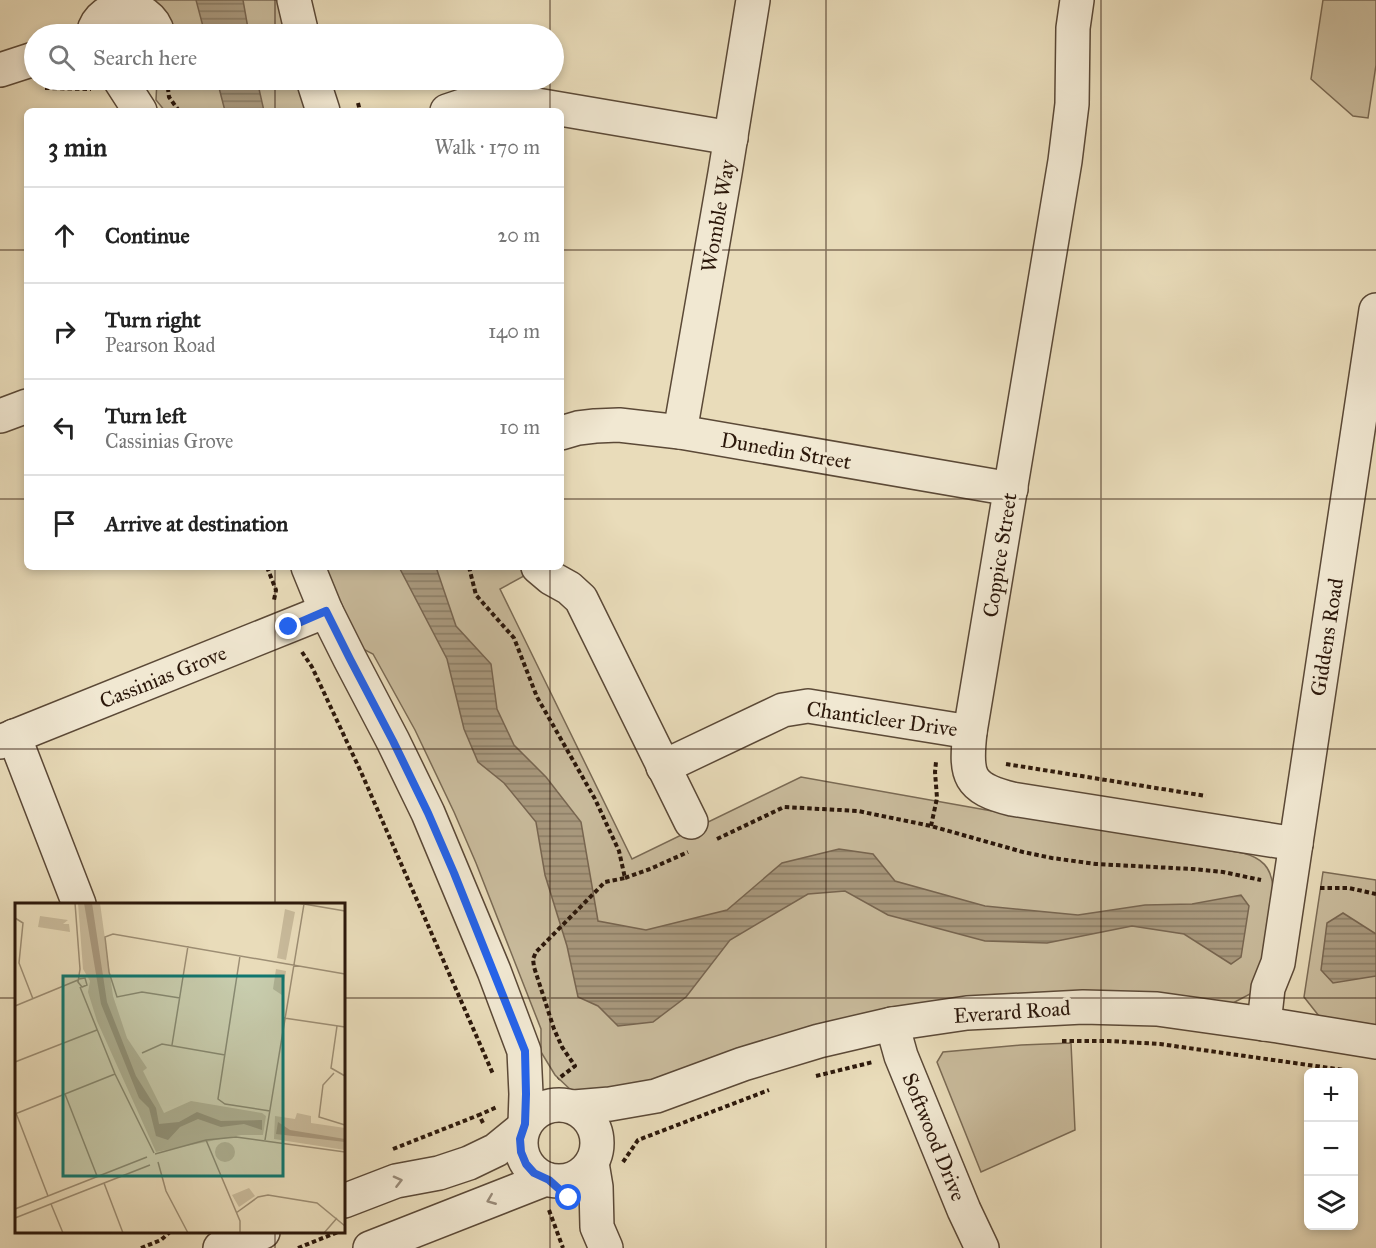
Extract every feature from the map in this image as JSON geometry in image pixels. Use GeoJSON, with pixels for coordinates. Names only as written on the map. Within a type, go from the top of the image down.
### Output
{"type":"FeatureCollection","features":[{"type":"Feature","properties":{"kind":"street"},"geometry":{"type":"LineString","coordinates":[[294,0],[300,24]]}},
{"type":"Feature","properties":{"kind":"street","name":"Womble Way"},"geometry":{"type":"LineString","coordinates":[[680,432],[753,0]]}},
{"type":"Feature","properties":{"kind":"street","name":"Coppice Street"},"geometry":{"type":"LineString","coordinates":[[1077,0],[1073,28],[1072,104],[1065,161],[970,732],[968,768],[980,787],[992,794],[1012,799],[1296,844]]}},
{"type":"Feature","properties":{"kind":"street"},"geometry":{"type":"LineString","coordinates":[[94,21],[118,5],[140,8],[148,17]]}},
{"type":"Feature","properties":{"kind":"street"},"geometry":{"type":"LineString","coordinates":[[0,70],[24,72]]}},
{"type":"Feature","properties":{"kind":"street"},"geometry":{"type":"LineString","coordinates":[[117,90],[137,108]]}},
{"type":"Feature","properties":{"kind":"street"},"geometry":{"type":"LineString","coordinates":[[145,108],[146,90]]}},
{"type":"Feature","properties":{"kind":"street"},"geometry":{"type":"LineString","coordinates":[[316,90],[322,108]]}},
{"type":"Feature","properties":{"kind":"street"},"geometry":{"type":"LineString","coordinates":[[456,108],[493,100],[554,108]]}},
{"type":"Feature","properties":{"kind":"street"},"geometry":{"type":"LineString","coordinates":[[564,110],[731,138]]}},
{"type":"Feature","properties":{"kind":"street","name":"Giddens Road"},"geometry":{"type":"LineString","coordinates":[[1271,1025],[1268,988],[1278,963],[1278,891],[1296,844],[1376,310]]}},
{"type":"Feature","properties":{"kind":"street"},"geometry":{"type":"LineString","coordinates":[[0,416],[24,407]]}},
{"type":"Feature","properties":{"kind":"street","name":"Dunedin Street"},"geometry":{"type":"LineString","coordinates":[[564,432],[578,428],[619,425],[680,432],[1011,489]]}},
{"type":"Feature","properties":{"kind":"street"},"geometry":{"type":"LineString","coordinates":[[309,570],[326,611],[428,813],[472,916],[525,1051],[565,1099],[585,1114],[593,1124],[597,1136],[597,1149],[592,1162],[584,1172],[573,1179],[561,1182],[548,1190],[370,1248]]}},
{"type":"Feature","properties":{"kind":"street"},"geometry":{"type":"LineString","coordinates":[[542,570],[581,599],[698,838]]}},
{"type":"Feature","properties":{"kind":"street","name":"Cassinias Grove"},"geometry":{"type":"LineString","coordinates":[[7,739],[326,611]]}},
{"type":"Feature","properties":{"kind":"street","name":"Chanticleer Drive"},"geometry":{"type":"LineString","coordinates":[[663,766],[796,706],[970,732]]}},
{"type":"Feature","properties":{"kind":"street"},"geometry":{"type":"LineString","coordinates":[[7,739],[79,903]]}},
{"type":"Feature","properties":{"kind":"street","name":"Everard Road"},"geometry":{"type":"LineString","coordinates":[[565,1099],[610,1104],[656,1096],[743,1064],[819,1041],[892,1024],[967,1013],[1083,1007],[1157,1009],[1376,1042]]}},
{"type":"Feature","properties":{"kind":"street","name":"Softwood Drive"},"geometry":{"type":"LineString","coordinates":[[892,1024],[901,1056],[964,1210],[982,1248]]}},
{"type":"Feature","properties":{"kind":"street"},"geometry":{"type":"LineString","coordinates":[[525,1051],[526,1094],[524,1125],[520,1139],[521,1152],[526,1164],[548,1190],[569,1198],[602,1237]]}},
{"type":"Feature","properties":{"kind":"street","name":"Everard Road"},"geometry":{"type":"LineString","coordinates":[[592,1162],[617,1129],[656,1096]]}},
{"type":"Feature","properties":{"kind":"street"},"geometry":{"type":"LineString","coordinates":[[345,1201],[396,1181],[439,1173],[469,1163],[496,1150],[533,1114],[565,1099]]}},
{"type":"Feature","properties":{"kind":"street"},"geometry":{"type":"LineString","coordinates":[[592,1162],[602,1237]]}},
{"type":"Feature","properties":{"kind":"street"},"geometry":{"type":"LineString","coordinates":[[207,1233],[213,1248]]}},
{"type":"Feature","properties":{"kind":"street"},"geometry":{"type":"LineString","coordinates":[[220,1248],[260,1233]]}},
{"type":"Feature","properties":{"kind":"path"},"geometry":{"type":"LineString","coordinates":[[168,90],[169,98],[177,108]]}},
{"type":"Feature","properties":{"kind":"path"},"geometry":{"type":"LineString","coordinates":[[358,104],[359,108]]}},
{"type":"Feature","properties":{"kind":"path"},"geometry":{"type":"LineString","coordinates":[[268,570],[276,590],[274,601],[312,667],[351,751],[496,1081]]}},
{"type":"Feature","properties":{"kind":"path"},"geometry":{"type":"LineString","coordinates":[[470,570],[476,595],[514,638],[537,697],[595,800],[619,851],[625,878]]}},
{"type":"Feature","properties":{"kind":"path"},"geometry":{"type":"LineString","coordinates":[[565,1099],[565,1075],[575,1066],[562,1047],[554,1029],[534,967],[533,959],[536,952],[605,882],[650,870],[698,838],[784,807],[858,811],[931,826],[1052,858],[1096,864],[1192,868],[1222,872],[1278,891],[1349,888],[1376,894]]}},
{"type":"Feature","properties":{"kind":"path"},"geometry":{"type":"LineString","coordinates":[[392,1149],[479,1115]]}},
{"type":"Feature","properties":{"kind":"path"},"geometry":{"type":"LineString","coordinates":[[548,1190],[563,1248]]}},
{"type":"Feature","properties":{"kind":"path"},"geometry":{"type":"LineString","coordinates":[[141,1248],[161,1240],[169,1233]]}},
{"type":"Feature","properties":{"kind":"path"},"geometry":{"type":"LineString","coordinates":[[298,1248],[336,1233]]}},
{"type":"Feature","properties":{"kind":"shaded area"},"geometry":{"type":"Polygon","coordinates":[[[155,0],[281,0],[287,24],[167,24],[155,0]]]}},
{"type":"Feature","properties":{"kind":"shaded area"},"geometry":{"type":"Polygon","coordinates":[[[196,0],[243,0],[247,24],[202,24],[196,0]]]}},
{"type":"Feature","properties":{"kind":"shaded area"},"geometry":{"type":"Polygon","coordinates":[[[1323,0],[1376,0],[1376,65],[1368,118],[1353,116],[1311,79],[1323,0]]]}},
{"type":"Feature","properties":{"kind":"shaded area"},"geometry":{"type":"Polygon","coordinates":[[[156,90],[303,90],[308,108],[163,108],[156,100],[156,90]]]}},
{"type":"Feature","properties":{"kind":"shaded area"},"geometry":{"type":"Polygon","coordinates":[[[220,90],[259,90],[263,108],[224,108],[220,90]]]}},
{"type":"Feature","properties":{"kind":"shaded area"},"geometry":{"type":"Polygon","coordinates":[[[326,570],[521,570],[524,576],[500,589],[632,859],[801,777],[1243,853],[1264,864],[1270,874],[1273,887],[1260,976],[1252,993],[1233,1003],[1064,992],[985,995],[916,1005],[641,1087],[574,1093],[555,1075],[541,1052],[541,1029],[476,863],[415,730],[373,654],[361,648],[326,570]]]}},
{"type":"Feature","properties":{"kind":"shaded area"},"geometry":{"type":"Polygon","coordinates":[[[401,570],[437,570],[456,626],[491,664],[497,709],[514,745],[546,777],[581,822],[598,921],[646,930],[727,910],[782,863],[839,849],[873,854],[895,881],[985,906],[1078,915],[1145,905],[1192,904],[1241,895],[1249,906],[1241,957],[1231,964],[1184,934],[1132,926],[1047,943],[985,941],[888,915],[845,891],[808,894],[730,940],[686,997],[653,1022],[618,1026],[598,1006],[578,997],[567,946],[545,875],[536,822],[504,783],[478,762],[464,729],[447,659],[401,570]]]}},
{"type":"Feature","properties":{"kind":"shaded area"},"geometry":{"type":"Polygon","coordinates":[[[1323,872],[1376,880],[1376,1025],[1319,1016],[1304,997],[1323,872]]]}},
{"type":"Feature","properties":{"kind":"shaded area"},"geometry":{"type":"Polygon","coordinates":[[[1343,913],[1376,934],[1376,976],[1333,983],[1321,970],[1327,923],[1343,913]]]}},
{"type":"Feature","properties":{"kind":"shaded area"},"geometry":{"type":"Polygon","coordinates":[[[1071,1043],[1075,1130],[981,1172],[937,1062],[943,1052],[1071,1043]]]}},
{"type":"Feature","properties":{"kind":"route"},"geometry":{"type":"LineString","coordinates":[[289,627],[326,611],[393,741],[454,873],[525,1051],[525,1124],[520,1139],[521,1152],[526,1164],[534,1173],[549,1180],[569,1198]]}}]}
